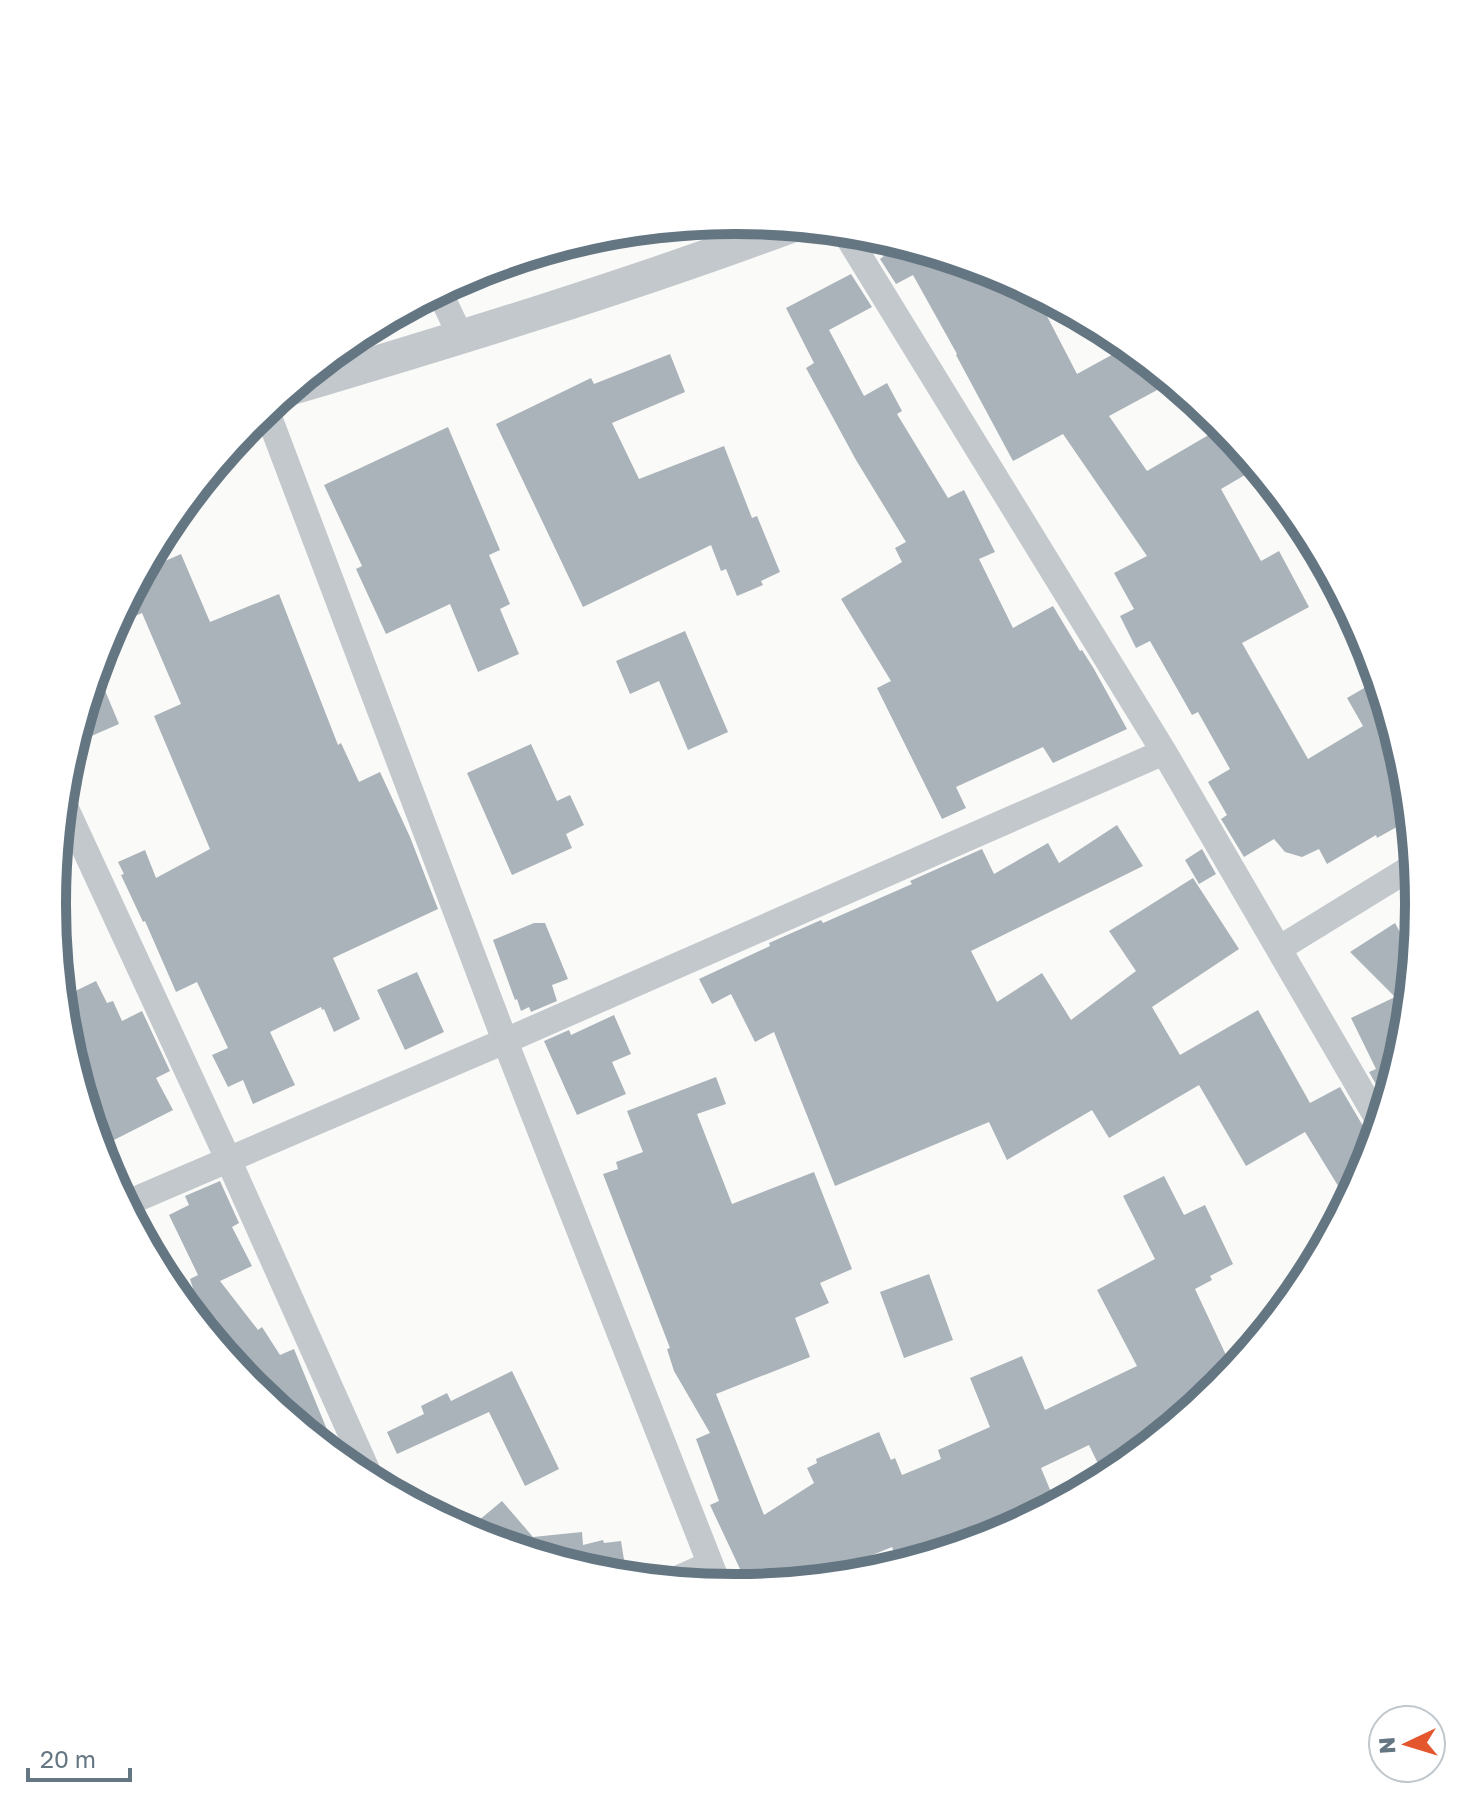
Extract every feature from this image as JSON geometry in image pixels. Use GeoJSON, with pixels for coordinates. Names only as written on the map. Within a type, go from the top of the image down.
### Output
{"type":"FeatureCollection","features":[{"type":"Feature","properties":{"kind":"street"},"geometry":{"type":"LineString","coordinates":[[320,380],[461,337],[725,235]]}},
{"type":"Feature","properties":{"kind":"street"},"geometry":{"type":"LineString","coordinates":[[852,245],[1164,752],[1372,1109]]}},
{"type":"Feature","properties":{"kind":"street"},"geometry":{"type":"LineString","coordinates":[[444,302],[461,337]]}},
{"type":"Feature","properties":{"kind":"street"},"geometry":{"type":"LineString","coordinates":[[271,422],[505,1041],[714,1573]]}},
{"type":"Feature","properties":{"kind":"street"},"geometry":{"type":"LineString","coordinates":[[135,1200],[1164,752]]}},
{"type":"Feature","properties":{"kind":"street"},"geometry":{"type":"LineString","coordinates":[[72,821],[363,1460]]}},
{"type":"Feature","properties":{"kind":"street"},"geometry":{"type":"LineString","coordinates":[[1280,948],[1404,872]]}},
{"type":"Feature","properties":{"kind":"building"},"geometry":{"type":"Polygon","coordinates":[[[882,252],[951,270],[992,285],[1044,310],[1077,374],[1115,353],[1161,388],[1109,416],[1147,471],[1211,433],[1239,463],[1248,473],[1221,489],[1261,561],[1279,551],[1309,607],[1242,643],[1308,759],[1363,726],[1347,698],[1368,686],[1392,773],[1400,825],[1377,838],[1376,835],[1327,864],[1319,849],[1302,857],[1285,852],[1274,839],[1244,857],[1221,819],[1227,815],[1208,782],[1230,769],[1198,712],[1192,715],[1150,641],[1136,648],[1120,616],[1134,609],[1114,573],[1147,556],[1063,434],[1013,461],[913,275],[896,284],[880,259],[884,256],[882,252]]]}},
{"type":"Feature","properties":{"kind":"building"},"geometry":{"type":"Polygon","coordinates":[[[851,274],[872,307],[829,330],[864,396],[887,383],[902,411],[897,414],[948,498],[964,490],[995,552],[979,559],[1013,628],[1053,606],[1094,669],[1127,729],[1053,763],[1043,747],[956,787],[966,808],[942,819],[877,688],[891,681],[841,599],[902,562],[895,548],[906,542],[856,460],[806,368],[814,363],[786,308],[851,274]]]}},
{"type":"Feature","properties":{"kind":"building"},"geometry":{"type":"Polygon","coordinates":[[[670,354],[685,392],[612,423],[639,479],[724,446],[752,518],[757,516],[780,572],[761,581],[763,585],[737,596],[726,569],[721,571],[711,545],[583,607],[496,424],[591,378],[594,384],[670,354]]]}},
{"type":"Feature","properties":{"kind":"building"},"geometry":{"type":"Polygon","coordinates":[[[448,427],[500,550],[489,555],[510,604],[500,609],[519,654],[478,672],[450,604],[386,634],[356,569],[362,566],[324,485],[448,427]]]}},
{"type":"Feature","properties":{"kind":"building"},"geometry":{"type":"Polygon","coordinates":[[[181,554],[210,622],[279,594],[338,745],[341,743],[359,782],[380,772],[438,909],[333,958],[360,1019],[334,1032],[321,1007],[270,1032],[295,1085],[253,1104],[243,1080],[228,1087],[212,1055],[228,1048],[197,982],[176,992],[121,875],[124,874],[118,862],[145,850],[156,878],[210,849],[154,716],[181,704],[142,613],[130,618],[159,563],[181,554]]]}},
{"type":"Feature","properties":{"kind":"building"},"geometry":{"type":"Polygon","coordinates":[[[685,631],[728,732],[688,750],[659,681],[630,694],[616,661],[685,631]]]}},
{"type":"Feature","properties":{"kind":"building"},"geometry":{"type":"Polygon","coordinates":[[[103,686],[119,724],[87,738],[103,686]]]}},
{"type":"Feature","properties":{"kind":"building"},"geometry":{"type":"Polygon","coordinates":[[[531,744],[557,801],[570,795],[584,825],[566,834],[572,848],[512,875],[467,773],[531,744]]]}},
{"type":"Feature","properties":{"kind":"building"},"geometry":{"type":"Polygon","coordinates":[[[1117,825],[1143,866],[971,951],[997,1002],[1042,973],[1071,1020],[1136,971],[1109,931],[1193,878],[1239,949],[1152,1007],[1180,1055],[1258,1010],[1310,1103],[1340,1087],[1365,1130],[1341,1190],[1305,1132],[1246,1166],[1199,1085],[1109,1138],[1092,1110],[1007,1160],[989,1122],[835,1186],[774,1032],[755,1042],[731,994],[712,1004],[699,979],[770,946],[769,943],[912,884],[910,881],[982,849],[994,874],[1048,843],[1059,863],[1117,825]]]}},
{"type":"Feature","properties":{"kind":"building"},"geometry":{"type":"Polygon","coordinates":[[[1202,849],[1216,874],[1199,884],[1185,860],[1202,849]]]}},
{"type":"Feature","properties":{"kind":"building"},"geometry":{"type":"Polygon","coordinates":[[[534,923],[545,923],[568,979],[552,985],[557,1001],[531,1012],[529,1007],[521,1011],[515,1000],[493,940],[534,923]]]}},
{"type":"Feature","properties":{"kind":"building"},"geometry":{"type":"Polygon","coordinates":[[[1395,923],[1401,934],[1404,932],[1392,1035],[1378,1089],[1369,1072],[1376,1069],[1351,1018],[1395,997],[1350,952],[1395,923]]]}},
{"type":"Feature","properties":{"kind":"building"},"geometry":{"type":"Polygon","coordinates":[[[417,972],[444,1032],[405,1050],[377,990],[417,972]]]}},
{"type":"Feature","properties":{"kind":"building"},"geometry":{"type":"Polygon","coordinates":[[[96,981],[107,1003],[113,1001],[122,1021],[142,1011],[170,1071],[156,1078],[173,1110],[110,1142],[89,1077],[72,993],[96,981]]]}},
{"type":"Feature","properties":{"kind":"building"},"geometry":{"type":"Polygon","coordinates":[[[614,1015],[631,1054],[612,1062],[626,1094],[577,1115],[544,1041],[569,1030],[571,1035],[614,1015]]]}},
{"type":"Feature","properties":{"kind":"building"},"geometry":{"type":"Polygon","coordinates":[[[716,1077],[726,1104],[697,1114],[732,1204],[814,1172],[852,1269],[820,1283],[829,1303],[795,1318],[810,1357],[716,1394],[764,1515],[814,1483],[807,1468],[817,1463],[816,1459],[879,1432],[891,1460],[895,1458],[902,1475],[941,1459],[938,1450],[990,1427],[970,1378],[1022,1356],[1045,1410],[1137,1366],[1097,1290],[1155,1259],[1123,1196],[1164,1176],[1184,1215],[1205,1205],[1233,1264],[1210,1276],[1212,1280],[1195,1289],[1227,1358],[1177,1407],[1099,1466],[1089,1445],[1041,1468],[1052,1494],[992,1523],[909,1551],[895,1554],[892,1547],[852,1563],[742,1574],[710,1505],[719,1501],[696,1439],[710,1433],[674,1371],[667,1349],[670,1348],[603,1174],[618,1169],[616,1162],[643,1152],[627,1111],[716,1077]]]}},
{"type":"Feature","properties":{"kind":"building"},"geometry":{"type":"Polygon","coordinates":[[[220,1181],[239,1223],[232,1227],[252,1266],[220,1281],[258,1330],[262,1327],[280,1355],[294,1349],[330,1436],[262,1377],[198,1303],[190,1279],[198,1275],[169,1215],[189,1205],[185,1196],[220,1181]]]}},
{"type":"Feature","properties":{"kind":"building"},"geometry":{"type":"Polygon","coordinates":[[[929,1274],[953,1340],[904,1358],[880,1292],[929,1274]]]}},
{"type":"Feature","properties":{"kind":"building"},"geometry":{"type":"Polygon","coordinates":[[[512,1371],[559,1469],[525,1486],[489,1412],[397,1454],[387,1432],[424,1414],[421,1406],[447,1393],[451,1401],[512,1371]]]}},
{"type":"Feature","properties":{"kind":"building"},"geometry":{"type":"Polygon","coordinates":[[[502,1501],[533,1537],[582,1532],[583,1545],[603,1540],[604,1543],[621,1541],[625,1564],[562,1551],[477,1522],[502,1501]]]}}]}
